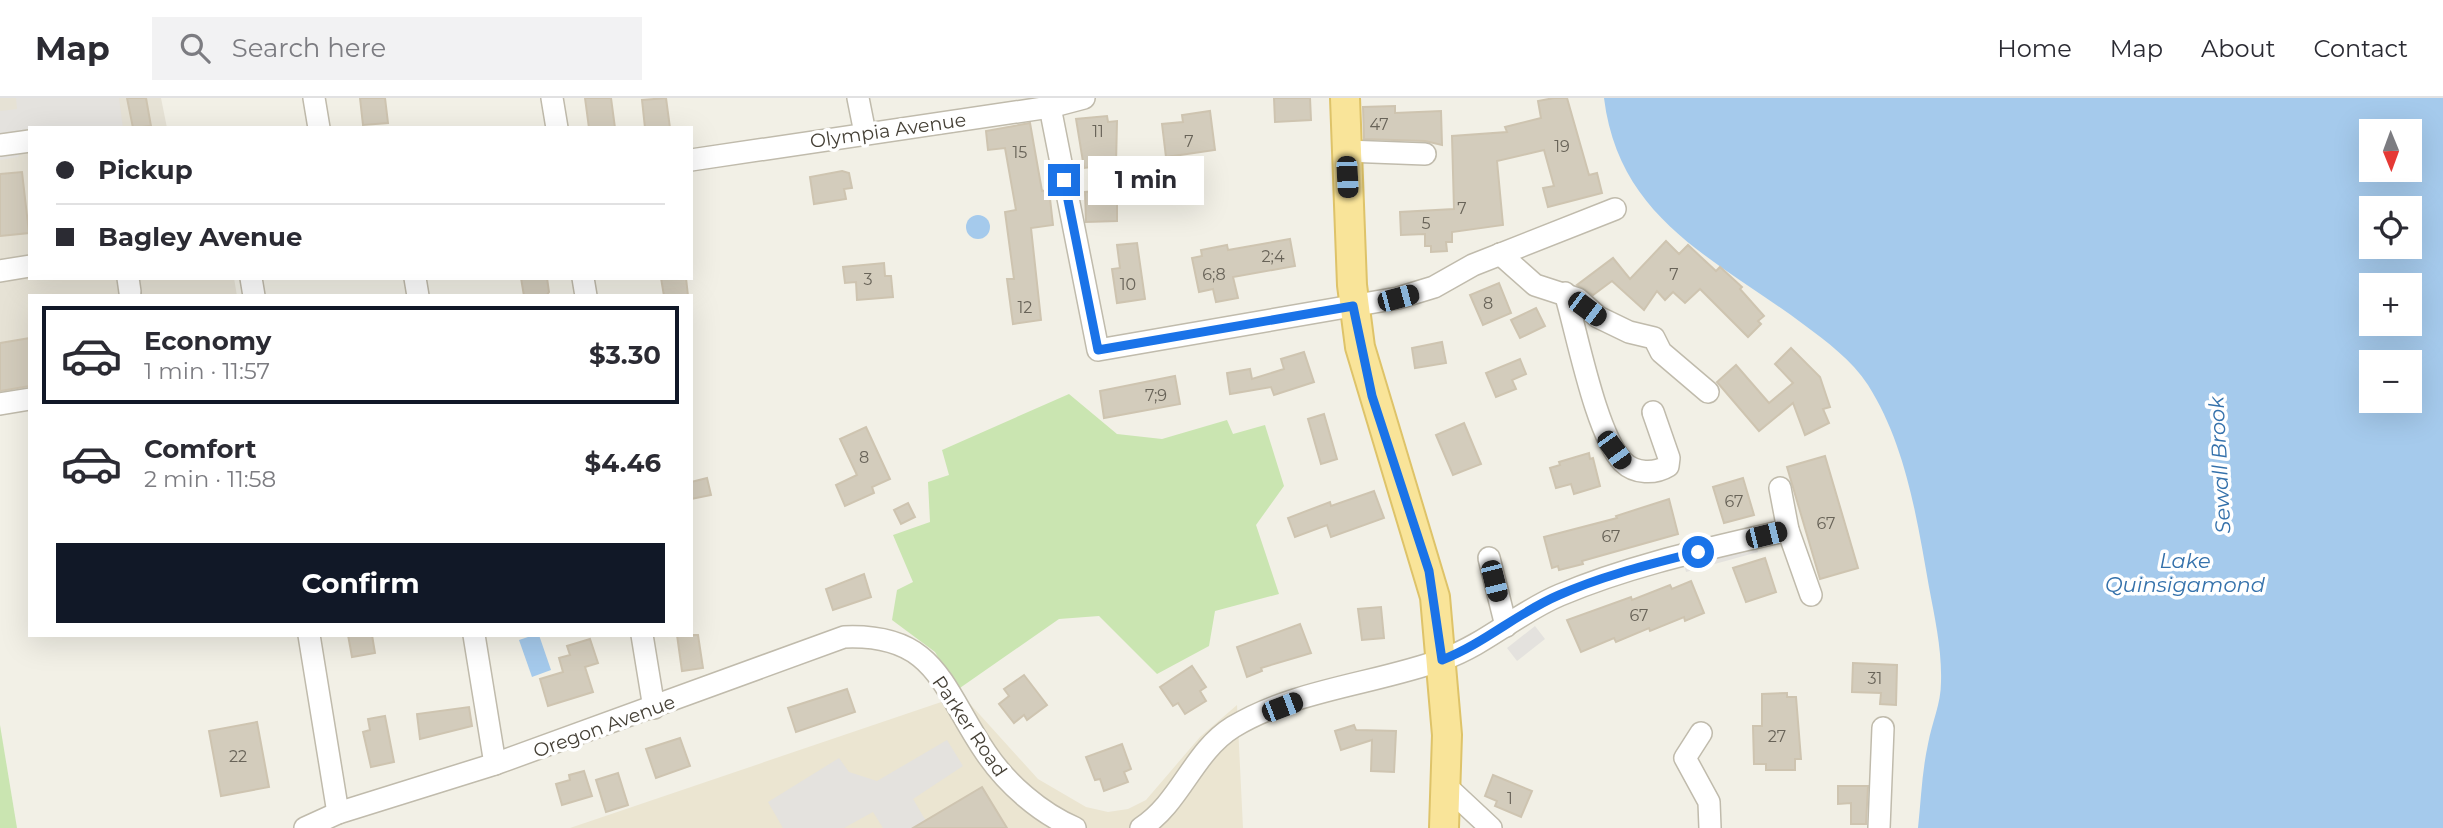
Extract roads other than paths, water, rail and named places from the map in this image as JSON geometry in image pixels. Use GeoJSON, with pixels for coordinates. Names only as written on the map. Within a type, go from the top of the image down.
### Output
{"type":"FeatureCollection","features":[{"type":"Feature","properties":{"kind":"main road"},"geometry":{"type":"LineString","coordinates":[[1345,98],[1353,306],[1372,396],[1429,571],[1442,660],[1447,735],[1444,828]]}},
{"type":"Feature","properties":{"kind":"street"},"geometry":{"type":"LineString","coordinates":[[314,98],[318,126]]}},
{"type":"Feature","properties":{"kind":"street"},"geometry":{"type":"LineString","coordinates":[[552,98],[557,126]]}},
{"type":"Feature","properties":{"kind":"street"},"geometry":{"type":"LineString","coordinates":[[858,98],[865,133]]}},
{"type":"Feature","properties":{"kind":"street","name":"Olympia Avenue"},"geometry":{"type":"LineString","coordinates":[[693,160],[1050,107],[1084,98]]}},
{"type":"Feature","properties":{"kind":"street"},"geometry":{"type":"LineString","coordinates":[[1050,107],[1098,350],[1422,292],[1473,265],[1615,209]]}},
{"type":"Feature","properties":{"kind":"street"},"geometry":{"type":"LineString","coordinates":[[0,145],[28,141]]}},
{"type":"Feature","properties":{"kind":"street"},"geometry":{"type":"LineString","coordinates":[[1346,151],[1425,154]]}},
{"type":"Feature","properties":{"kind":"street"},"geometry":{"type":"LineString","coordinates":[[1500,254],[1535,285],[1565,293],[1578,299],[1598,317],[1629,332],[1654,338],[1661,352],[1708,392]]}},
{"type":"Feature","properties":{"kind":"street"},"geometry":{"type":"LineString","coordinates":[[0,271],[28,266]]}},
{"type":"Feature","properties":{"kind":"street"},"geometry":{"type":"LineString","coordinates":[[1565,293],[1605,430],[1624,464],[1635,470],[1650,472],[1668,466],[1669,458],[1653,412]]}},
{"type":"Feature","properties":{"kind":"street"},"geometry":{"type":"LineString","coordinates":[[0,404],[28,399]]}},
{"type":"Feature","properties":{"kind":"street"},"geometry":{"type":"LineString","coordinates":[[1780,488],[1788,530],[1811,594]]}},
{"type":"Feature","properties":{"kind":"street"},"geometry":{"type":"LineString","coordinates":[[1142,828],[1170,805],[1210,746],[1234,727],[1311,696],[1442,660],[1474,647],[1558,595],[1624,571],[1788,530]]}},
{"type":"Feature","properties":{"kind":"street"},"geometry":{"type":"LineString","coordinates":[[1489,558],[1506,626]]}},
{"type":"Feature","properties":{"kind":"street"},"geometry":{"type":"LineString","coordinates":[[309,637],[338,813]]}},
{"type":"Feature","properties":{"kind":"street"},"geometry":{"type":"LineString","coordinates":[[474,637],[495,764]]}},
{"type":"Feature","properties":{"kind":"street"},"geometry":{"type":"LineString","coordinates":[[642,637],[654,708]]}},
{"type":"Feature","properties":{"kind":"street","name":"Oregon Avenue"},"geometry":{"type":"LineString","coordinates":[[305,828],[338,813],[495,764],[654,708],[844,637],[876,637],[903,644]]}},
{"type":"Feature","properties":{"kind":"street","name":"Parker Road"},"geometry":{"type":"LineString","coordinates":[[903,644],[944,684],[986,753],[1012,785],[1075,828]]}},
{"type":"Feature","properties":{"kind":"street"},"geometry":{"type":"LineString","coordinates":[[1879,828],[1883,728]]}},
{"type":"Feature","properties":{"kind":"street"},"geometry":{"type":"LineString","coordinates":[[1701,733],[1685,758],[1709,802],[1710,828]]}},
{"type":"Feature","properties":{"kind":"street"},"geometry":{"type":"LineString","coordinates":[[1446,786],[1491,828]]}},
{"type":"Feature","properties":{"kind":"water","name":"Lake Quinsigamond"},"geometry":{"type":"Polygon","coordinates":[[[1604,98],[2443,98],[2443,828],[1918,828],[1926,754],[1941,690],[1941,670],[1936,623],[1914,509],[1892,432],[1868,385],[1847,359],[1676,232],[1651,206],[1629,176],[1613,140],[1604,98]]]}},
{"type":"Feature","properties":{"kind":"water"},"geometry":{"type":"Polygon","coordinates":[[[978,215],[987,218],[990,227],[987,236],[978,239],[969,236],[966,227],[969,218],[978,215]]]}},
{"type":"Feature","properties":{"kind":"water"},"geometry":{"type":"Polygon","coordinates":[[[540,637],[551,670],[532,677],[519,640],[540,637]]]}},
{"type":"Feature","properties":{"kind":"water label","name":"Sewall Brook"},"geometry":{"type":"Point","coordinates":[2220,465]}}]}
